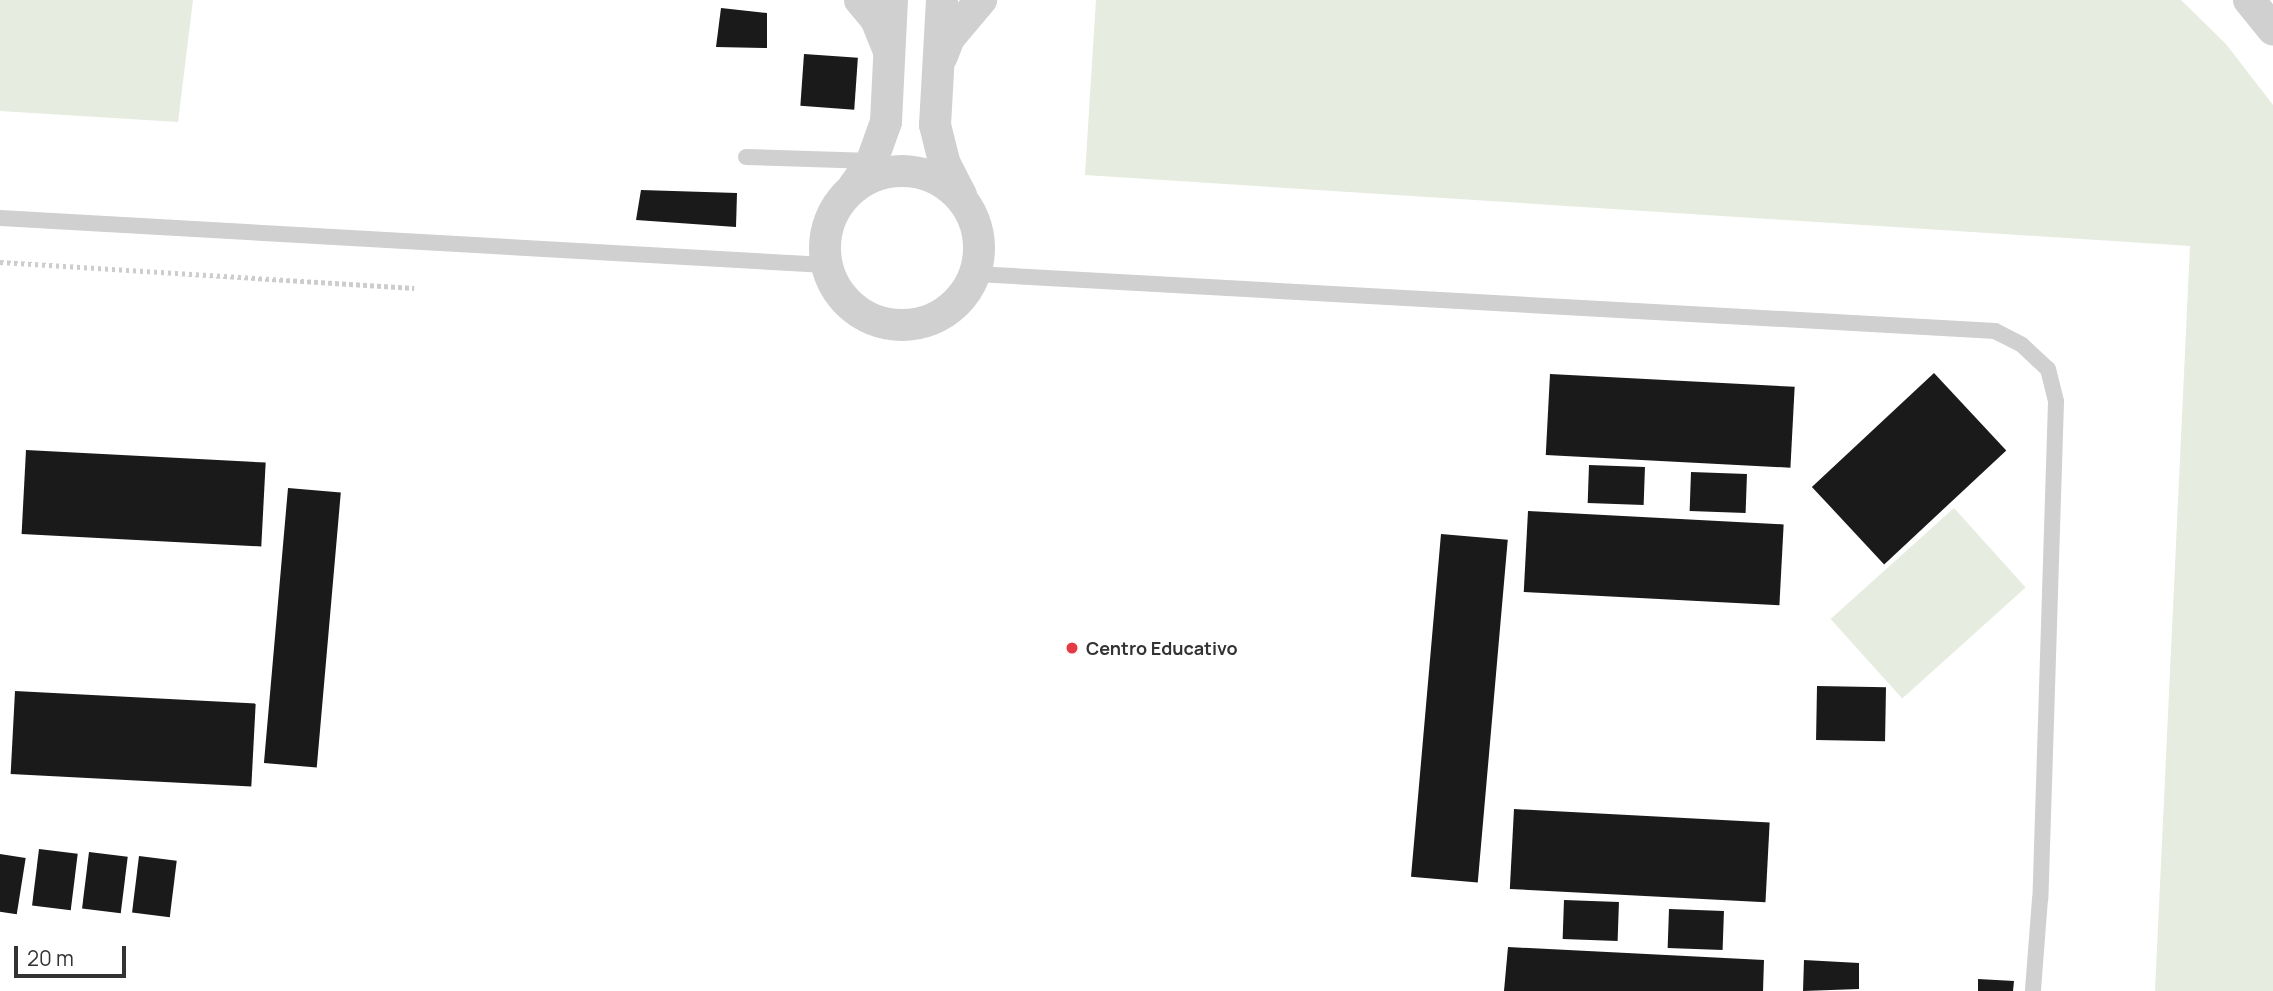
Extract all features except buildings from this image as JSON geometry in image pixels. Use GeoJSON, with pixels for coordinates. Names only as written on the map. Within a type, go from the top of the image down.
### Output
{"type":"FeatureCollection","features":[{"type":"Feature","properties":{"kind":"street"},"geometry":{"type":"LineString","coordinates":[[860,0],[884,33],[888,44],[888,67]]}},
{"type":"Feature","properties":{"kind":"street"},"geometry":{"type":"LineString","coordinates":[[892,0],[886,122],[872,161],[843,196],[830,217],[824,240],[826,265],[835,288],[851,306],[872,320],[895,326],[920,324],[943,315],[963,297],[976,274],[980,247],[975,220],[951,180],[938,144],[935,124],[942,0]]}},
{"type":"Feature","properties":{"kind":"street"},"geometry":{"type":"LineString","coordinates":[[938,70],[949,38],[981,0]]}},
{"type":"Feature","properties":{"kind":"street"},"geometry":{"type":"LineString","coordinates":[[2249,0],[2273,30]]}},
{"type":"Feature","properties":{"kind":"street"},"geometry":{"type":"LineString","coordinates":[[843,196],[862,181],[887,171],[914,171],[940,180],[961,197]]}},
{"type":"Feature","properties":{"kind":"lane"},"geometry":{"type":"LineString","coordinates":[[746,157],[872,161]]}},
{"type":"Feature","properties":{"kind":"lane"},"geometry":{"type":"LineString","coordinates":[[0,218],[826,265]]}},
{"type":"Feature","properties":{"kind":"lane"},"geometry":{"type":"LineString","coordinates":[[976,274],[1995,331],[2022,345],[2049,369],[2056,402],[2040,899],[2033,991]]}},
{"type":"Feature","properties":{"kind":"path"},"geometry":{"type":"LineString","coordinates":[[0,262],[414,288]]}},
{"type":"Feature","properties":{"kind":"shaded area"},"geometry":{"type":"Polygon","coordinates":[[[0,0],[193,0],[178,122],[0,111],[0,0]]]}},
{"type":"Feature","properties":{"kind":"shaded area"},"geometry":{"type":"Polygon","coordinates":[[[1096,0],[2181,0],[2226,44],[2273,105],[2273,991],[2155,991],[2190,246],[1085,175],[1096,0]]]}},
{"type":"Feature","properties":{"kind":"shaded area"},"geometry":{"type":"Polygon","coordinates":[[[1954,508],[2026,588],[1902,699],[1831,619],[1954,508]]]}},
{"type":"Feature","properties":{"kind":"place","name":"Centro Educativo"},"geometry":{"type":"Point","coordinates":[1072,648]}}]}
